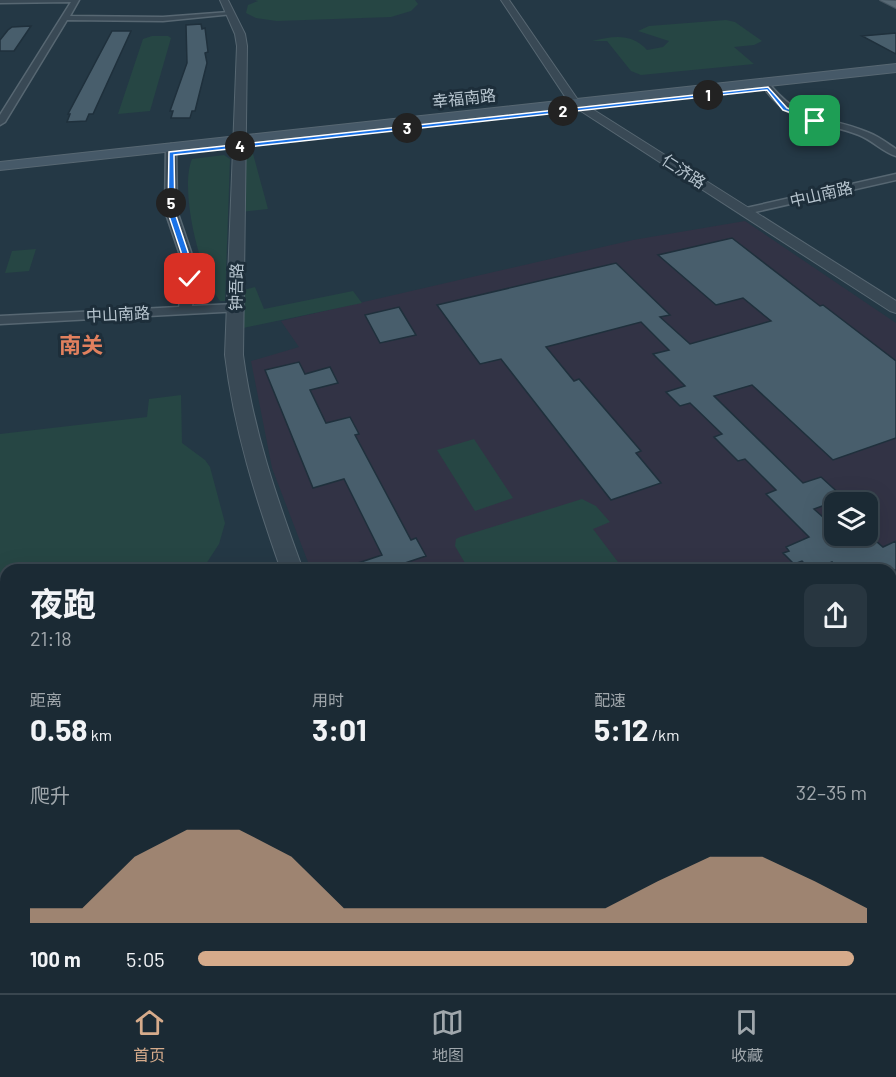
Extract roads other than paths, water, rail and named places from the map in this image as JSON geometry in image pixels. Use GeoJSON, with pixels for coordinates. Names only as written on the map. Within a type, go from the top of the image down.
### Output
{"type":"FeatureCollection","features":[{"type":"Feature","properties":{"kind":"main road"},"geometry":{"type":"LineString","coordinates":[[886,0],[896,5]]}},
{"type":"Feature","properties":{"kind":"main road","name":"幸福南路"},"geometry":{"type":"LineString","coordinates":[[0,166],[238,143],[896,68]]}},
{"type":"Feature","properties":{"kind":"main road","name":"幸福南路"},"geometry":{"type":"LineString","coordinates":[[579,105],[896,75]]}},
{"type":"Feature","properties":{"kind":"main road","name":"幸福南路"},"geometry":{"type":"LineString","coordinates":[[0,172],[171,150]]}},
{"type":"Feature","properties":{"kind":"street"},"geometry":{"type":"LineString","coordinates":[[0,1],[75,0],[0,122]]}},
{"type":"Feature","properties":{"kind":"street","name":"钟吾路"},"geometry":{"type":"LineString","coordinates":[[224,0],[240,34],[242,46],[234,355],[237,389],[264,491],[290,564]]}},
{"type":"Feature","properties":{"kind":"street","name":"仁济路"},"geometry":{"type":"LineString","coordinates":[[505,0],[579,105],[896,308]]}},
{"type":"Feature","properties":{"kind":"street"},"geometry":{"type":"LineString","coordinates":[[65,18],[154,19],[230,14]]}},
{"type":"Feature","properties":{"kind":"street"},"geometry":{"type":"LineString","coordinates":[[768,88],[781,106],[794,114],[863,133],[896,153]]}},
{"type":"Feature","properties":{"kind":"street"},"geometry":{"type":"LineString","coordinates":[[171,150],[172,213],[185,252],[190,279],[185,310]]}},
{"type":"Feature","properties":{"kind":"street","name":"中山南路"},"geometry":{"type":"LineString","coordinates":[[746,211],[896,177]]}},
{"type":"Feature","properties":{"kind":"street","name":"中山南路"},"geometry":{"type":"LineString","coordinates":[[0,320],[236,309]]}},
{"type":"Feature","properties":{"kind":"district","name":"南关"},"geometry":{"type":"Point","coordinates":[81,345]}}]}
